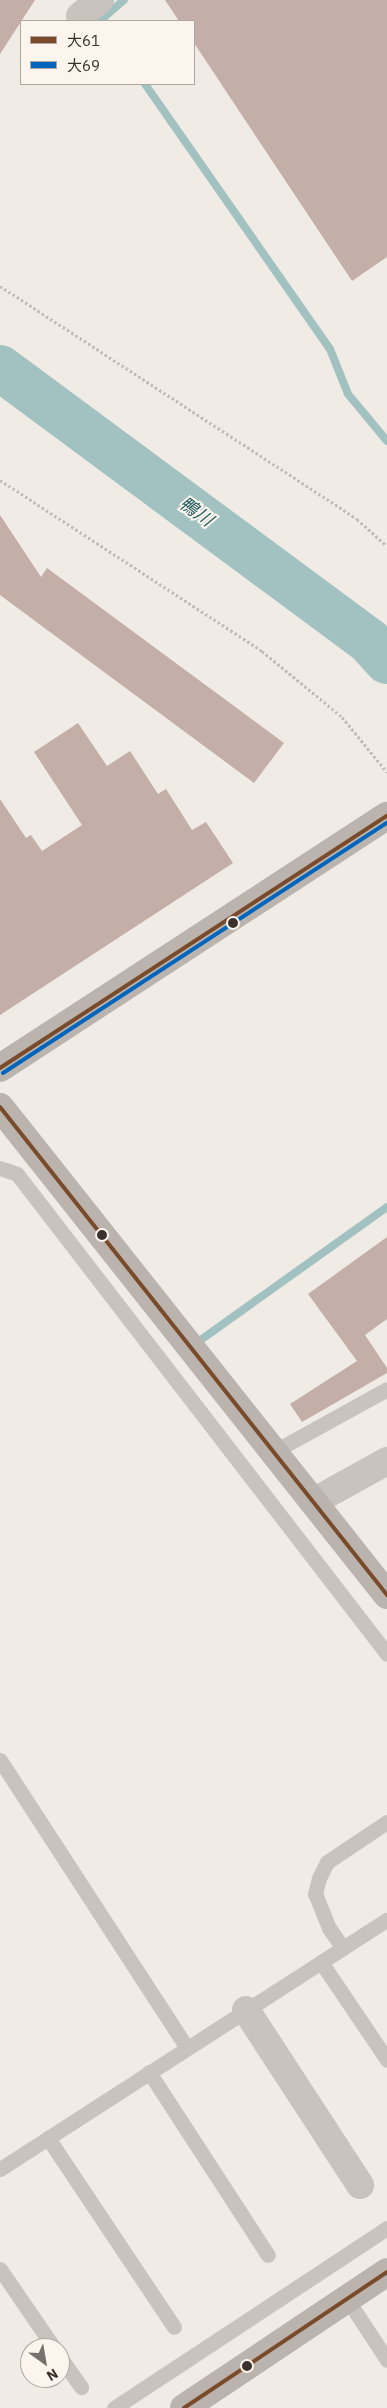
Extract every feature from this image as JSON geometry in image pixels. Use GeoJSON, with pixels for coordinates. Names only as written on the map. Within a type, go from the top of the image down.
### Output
{"type":"FeatureCollection","features":[{"type":"Feature","properties":{"kind":"street"},"geometry":{"type":"LineString","coordinates":[[0,1068],[387,816]]}},
{"type":"Feature","properties":{"kind":"street"},"geometry":{"type":"LineString","coordinates":[[0,1107],[387,1595]]}},
{"type":"Feature","properties":{"kind":"street"},"geometry":{"type":"LineString","coordinates":[[313,1502],[387,1461]]}},
{"type":"Feature","properties":{"kind":"street"},"geometry":{"type":"LineString","coordinates":[[246,2010],[360,2184]]}},
{"type":"Feature","properties":{"kind":"street"},"geometry":{"type":"LineString","coordinates":[[184,2408],[387,2272]]}},
{"type":"Feature","properties":{"kind":"lane"},"geometry":{"type":"LineString","coordinates":[[0,1168],[17,1174],[387,1654]]}},
{"type":"Feature","properties":{"kind":"lane"},"geometry":{"type":"LineString","coordinates":[[273,1452],[387,1389]]}},
{"type":"Feature","properties":{"kind":"lane"},"geometry":{"type":"LineString","coordinates":[[0,1760],[187,2048]]}},
{"type":"Feature","properties":{"kind":"lane"},"geometry":{"type":"LineString","coordinates":[[343,1948],[329,1928],[315,1894],[318,1878],[327,1862],[387,1822]]}},
{"type":"Feature","properties":{"kind":"lane"},"geometry":{"type":"LineString","coordinates":[[0,2169],[387,1920]]}},
{"type":"Feature","properties":{"kind":"lane"},"geometry":{"type":"LineString","coordinates":[[321,1962],[387,2060]]}},
{"type":"Feature","properties":{"kind":"lane"},"geometry":{"type":"LineString","coordinates":[[149,2072],[268,2255]]}},
{"type":"Feature","properties":{"kind":"lane"},"geometry":{"type":"LineString","coordinates":[[48,2138],[174,2327]]}},
{"type":"Feature","properties":{"kind":"lane"},"geometry":{"type":"LineString","coordinates":[[114,2408],[387,2228]]}},
{"type":"Feature","properties":{"kind":"lane"},"geometry":{"type":"LineString","coordinates":[[0,2269],[47,2338]]}},
{"type":"Feature","properties":{"kind":"lane"},"geometry":{"type":"LineString","coordinates":[[347,2299],[387,2360]]}},
{"type":"Feature","properties":{"kind":"lane"},"geometry":{"type":"LineString","coordinates":[[70,2371],[81,2387]]}},
{"type":"Feature","properties":{"kind":"path"},"geometry":{"type":"LineString","coordinates":[[0,286],[357,519],[387,546]]}},
{"type":"Feature","properties":{"kind":"path"},"geometry":{"type":"LineString","coordinates":[[0,480],[262,651],[342,717],[387,772]]}},
{"type":"Feature","properties":{"kind":"building"},"geometry":{"type":"Polygon","coordinates":[[[0,0],[35,0],[22,20],[20,20],[20,23],[0,54],[0,0]]]}},
{"type":"Feature","properties":{"kind":"building"},"geometry":{"type":"Polygon","coordinates":[[[165,0],[387,0],[387,257],[352,281],[195,45],[195,20],[178,20],[165,0]]]}},
{"type":"Feature","properties":{"kind":"building"},"geometry":{"type":"Polygon","coordinates":[[[0,515],[41,577],[47,568],[284,743],[254,783],[0,595],[0,515]]]}},
{"type":"Feature","properties":{"kind":"building"},"geometry":{"type":"Polygon","coordinates":[[[78,723],[107,766],[130,751],[158,794],[166,789],[192,830],[206,822],[233,863],[0,1015],[0,799],[26,838],[31,835],[42,851],[82,825],[34,752],[78,723]]]}},
{"type":"Feature","properties":{"kind":"building"},"geometry":{"type":"Polygon","coordinates":[[[387,1237],[387,1319],[365,1335],[387,1368],[387,1373],[302,1422],[290,1404],[357,1361],[308,1294],[387,1237]]]}},
{"type":"Feature","properties":{"kind":"waterway"},"geometry":{"type":"LineString","coordinates":[[94,10],[101,20],[124,0]]}},
{"type":"Feature","properties":{"kind":"waterway"},"geometry":{"type":"LineString","coordinates":[[146,85],[330,349],[348,394],[387,441]]}},
{"type":"Feature","properties":{"kind":"waterway","name":"鴨川"},"geometry":{"type":"LineString","coordinates":[[0,368],[369,641],[387,661]]}},
{"type":"Feature","properties":{"kind":"waterway"},"geometry":{"type":"LineString","coordinates":[[202,1339],[387,1207]]}},
{"type":"Feature","properties":{"kind":"transit line","name":"大61"},"geometry":{"type":"LineString","coordinates":[[0,1068],[387,816]]}},
{"type":"Feature","properties":{"kind":"transit line","name":"大69"},"geometry":{"type":"LineString","coordinates":[[3,1073],[387,823]]}},
{"type":"Feature","properties":{"kind":"transit line","name":"大61"},"geometry":{"type":"LineString","coordinates":[[0,1107],[387,1595]]}},
{"type":"Feature","properties":{"kind":"transit line","name":"大61"},"geometry":{"type":"LineString","coordinates":[[184,2408],[387,2272]]}}]}
